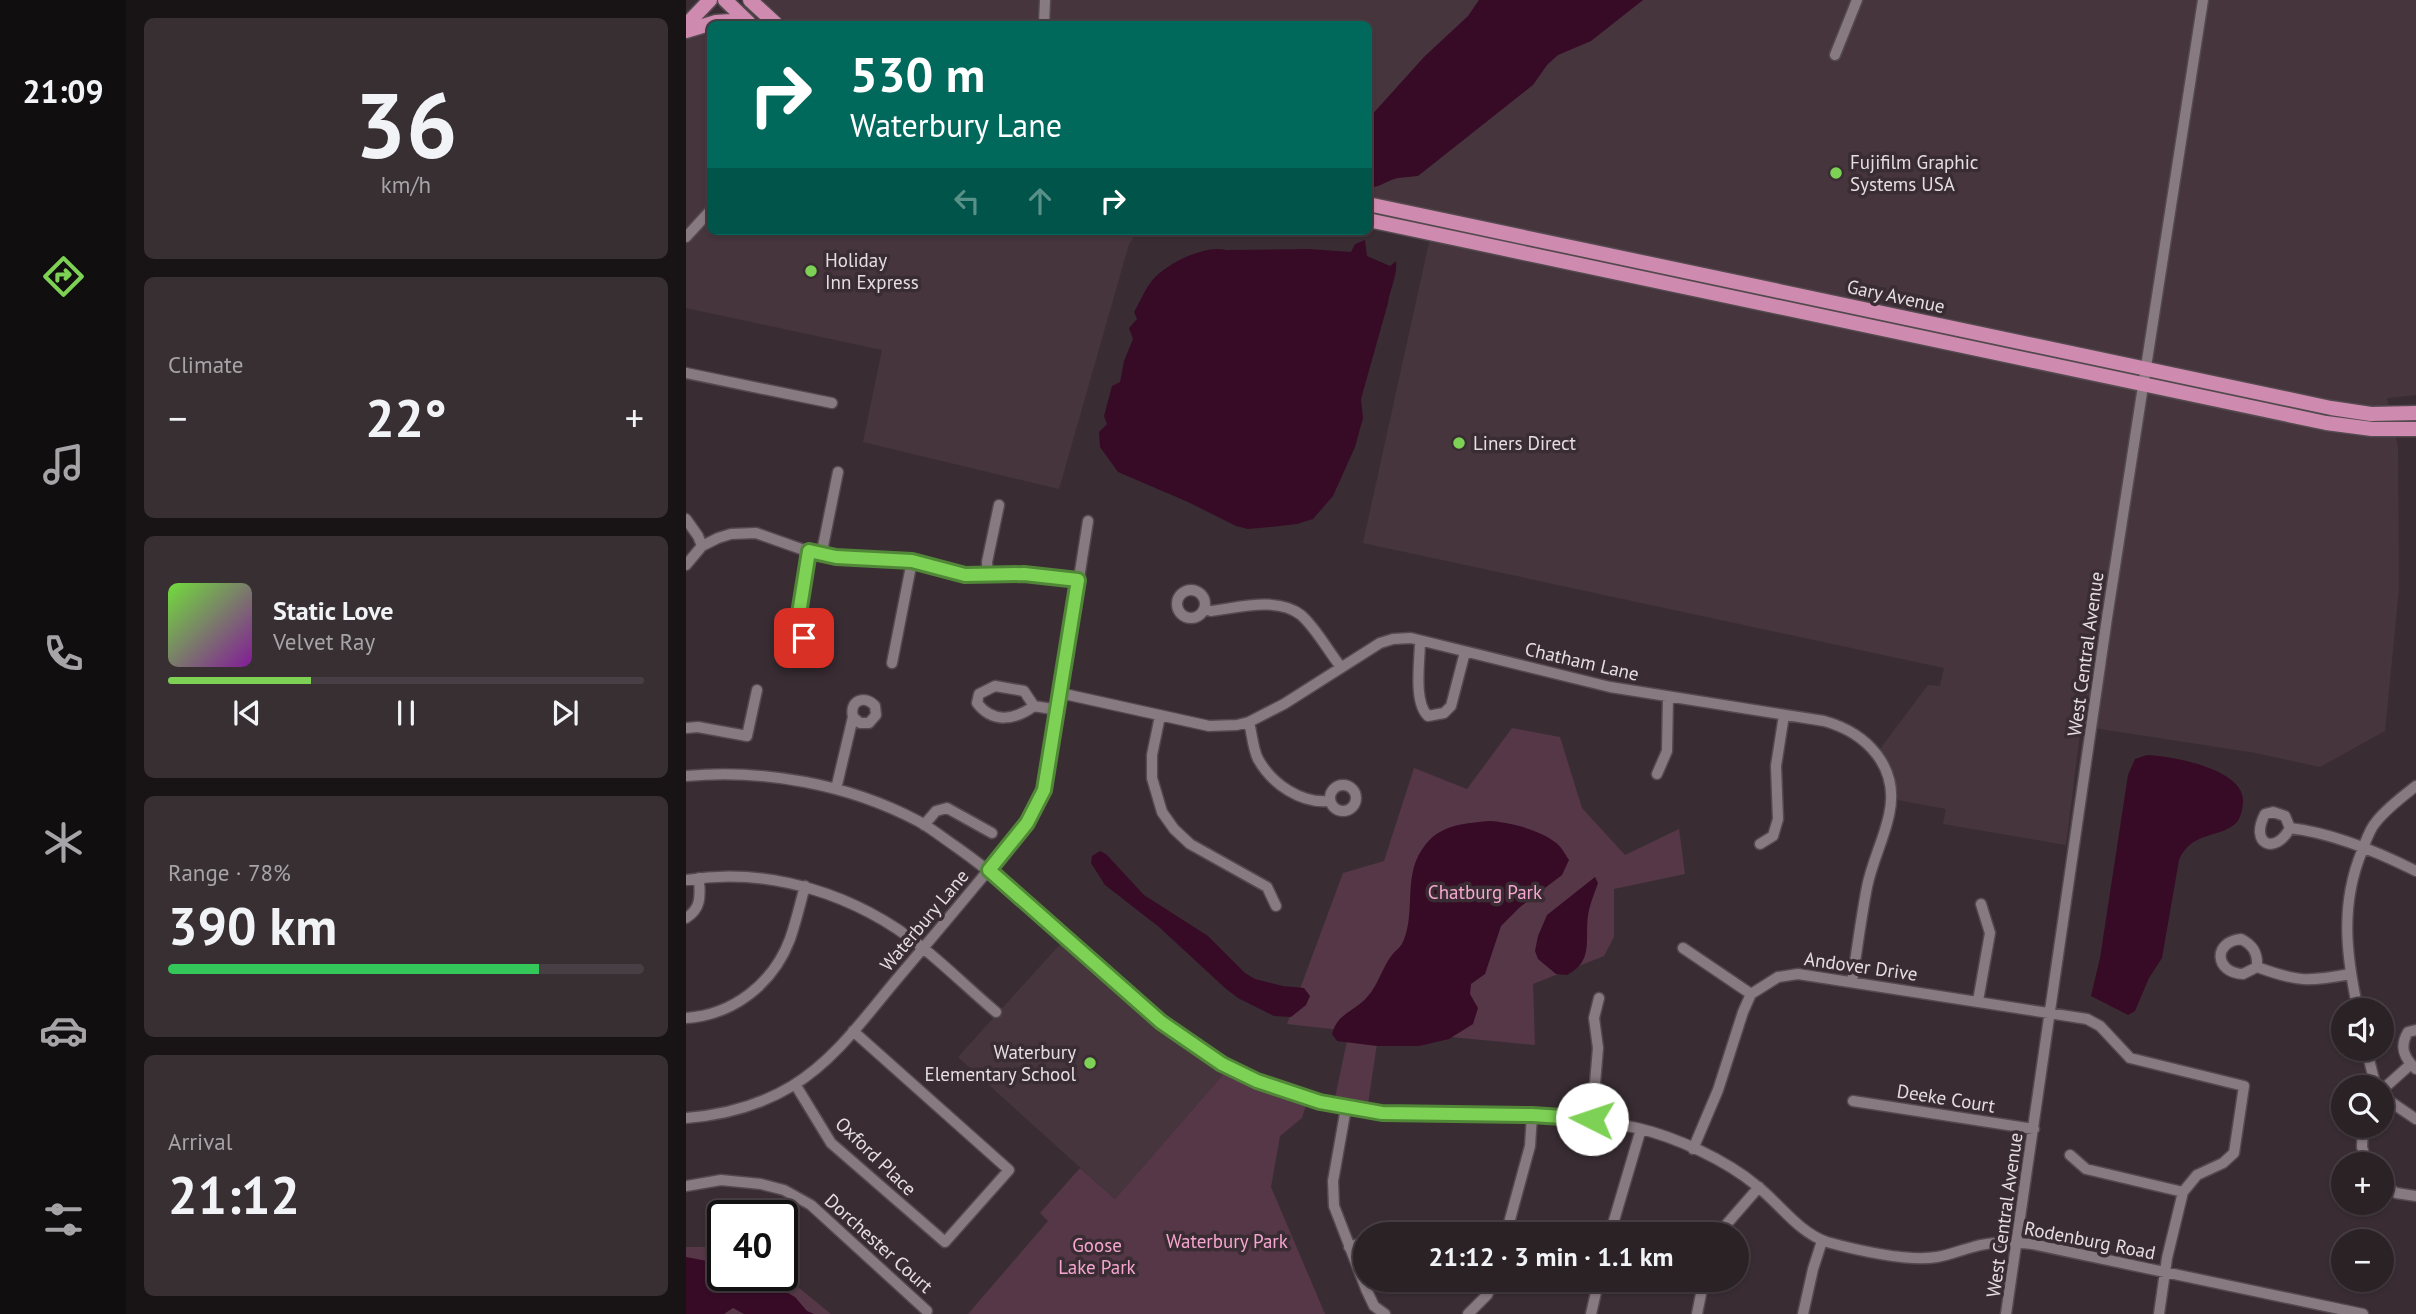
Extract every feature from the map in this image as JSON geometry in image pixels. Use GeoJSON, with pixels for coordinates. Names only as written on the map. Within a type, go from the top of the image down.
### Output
{"type":"FeatureCollection","features":[{"type":"Feature","properties":{"kind":"main road"},"geometry":{"type":"LineString","coordinates":[[686,25],[709,0]]}},
{"type":"Feature","properties":{"kind":"main road"},"geometry":{"type":"LineString","coordinates":[[725,0],[747,21]]}},
{"type":"Feature","properties":{"kind":"main road"},"geometry":{"type":"LineString","coordinates":[[750,0],[773,21]]}},
{"type":"Feature","properties":{"kind":"main road"},"geometry":{"type":"LineString","coordinates":[[686,31],[707,25]]}},
{"type":"Feature","properties":{"kind":"main road","name":"Gary Avenue"},"geometry":{"type":"LineString","coordinates":[[1372,205],[2339,410],[2371,414],[2416,413]]}},
{"type":"Feature","properties":{"kind":"main road","name":"Gary Avenue"},"geometry":{"type":"LineString","coordinates":[[1372,221],[2342,426],[2416,429]]}},
{"type":"Feature","properties":{"kind":"street"},"geometry":{"type":"LineString","coordinates":[[1044,21],[1045,0]]}},
{"type":"Feature","properties":{"kind":"street"},"geometry":{"type":"LineString","coordinates":[[1835,55],[1857,0]]}},
{"type":"Feature","properties":{"kind":"street","name":"West Central Avenue"},"geometry":{"type":"LineString","coordinates":[[2006,1314],[2107,618],[2203,0]]}},
{"type":"Feature","properties":{"kind":"street"},"geometry":{"type":"LineString","coordinates":[[686,237],[707,214]]}},
{"type":"Feature","properties":{"kind":"street"},"geometry":{"type":"LineString","coordinates":[[686,373],[832,403]]}},
{"type":"Feature","properties":{"kind":"street"},"geometry":{"type":"LineString","coordinates":[[821,555],[838,472]]}},
{"type":"Feature","properties":{"kind":"street"},"geometry":{"type":"LineString","coordinates":[[988,576],[987,562],[999,505]]}},
{"type":"Feature","properties":{"kind":"street"},"geometry":{"type":"LineString","coordinates":[[686,519],[702,546]]}},
{"type":"Feature","properties":{"kind":"street","name":"Waterbury Lane"},"geometry":{"type":"LineString","coordinates":[[686,1118],[736,1111],[777,1095],[819,1067],[853,1031],[1027,823],[1037,805],[1049,768],[1088,521]]}},
{"type":"Feature","properties":{"kind":"street"},"geometry":{"type":"LineString","coordinates":[[686,565],[702,546],[731,534],[757,533],[821,555],[912,561],[949,572],[988,576],[1024,574],[1078,580]]}},
{"type":"Feature","properties":{"kind":"street"},"geometry":{"type":"LineString","coordinates":[[798,620],[809,551]]}},
{"type":"Feature","properties":{"kind":"street"},"geometry":{"type":"LineString","coordinates":[[892,663],[912,561]]}},
{"type":"Feature","properties":{"kind":"street"},"geometry":{"type":"LineString","coordinates":[[1204,609],[1210,611],[1265,605],[1288,608],[1302,616],[1341,667]]}},
{"type":"Feature","properties":{"kind":"street","name":"Chatham Lane"},"geometry":{"type":"LineString","coordinates":[[1060,693],[1209,726],[1249,722],[1284,704],[1380,643],[1402,638],[1599,684],[1824,721],[1852,731],[1865,740],[1883,761],[1888,776],[1891,806],[1868,886],[1852,982]]}},
{"type":"Feature","properties":{"kind":"street"},"geometry":{"type":"LineString","coordinates":[[1420,641],[1419,699],[1428,716],[1444,713],[1451,706],[1465,652]]}},
{"type":"Feature","properties":{"kind":"street"},"geometry":{"type":"LineString","coordinates":[[1034,706],[1024,691],[995,686],[979,694],[976,703],[995,718],[1014,718],[1034,706],[1058,710]]}},
{"type":"Feature","properties":{"kind":"street"},"geometry":{"type":"LineString","coordinates":[[686,729],[698,727],[747,736],[757,690]]}},
{"type":"Feature","properties":{"kind":"street"},"geometry":{"type":"LineString","coordinates":[[1657,774],[1667,751],[1668,697]]}},
{"type":"Feature","properties":{"kind":"street"},"geometry":{"type":"LineString","coordinates":[[1760,844],[1773,835],[1779,819],[1776,766],[1784,715]]}},
{"type":"Feature","properties":{"kind":"street"},"geometry":{"type":"LineString","coordinates":[[1160,716],[1152,755],[1152,778],[1162,813],[1189,844],[1267,887],[1276,906]]}},
{"type":"Feature","properties":{"kind":"street"},"geometry":{"type":"LineString","coordinates":[[836,789],[853,717]]}},
{"type":"Feature","properties":{"kind":"street"},"geometry":{"type":"LineString","coordinates":[[1249,722],[1258,758],[1279,785],[1289,792],[1318,802],[1330,801]]}},
{"type":"Feature","properties":{"kind":"street","name":"Rodenburg Road"},"geometry":{"type":"LineString","coordinates":[[686,776],[751,775],[788,779],[836,789],[876,803],[924,825],[989,870],[1144,1008],[1189,1043],[1222,1064],[1257,1081],[1299,1096],[1346,1108],[1409,1115],[1532,1115],[1592,1119],[1641,1129],[1735,1169],[1822,1241],[1922,1259],[1951,1254],[1974,1246],[2018,1242],[2363,1314]]}},
{"type":"Feature","properties":{"kind":"street"},"geometry":{"type":"LineString","coordinates":[[2355,998],[2346,930],[2350,886],[2375,822],[2416,786]]}},
{"type":"Feature","properties":{"kind":"street"},"geometry":{"type":"LineString","coordinates":[[924,825],[936,811],[947,808],[992,833]]}},
{"type":"Feature","properties":{"kind":"street"},"geometry":{"type":"LineString","coordinates":[[2290,828],[2309,830],[2363,848],[2416,871]]}},
{"type":"Feature","properties":{"kind":"street"},"geometry":{"type":"LineString","coordinates":[[686,880],[714,876],[755,878],[804,886],[864,910],[923,948],[996,1012]]}},
{"type":"Feature","properties":{"kind":"street"},"geometry":{"type":"LineString","coordinates":[[686,918],[693,914],[699,905],[699,878]]}},
{"type":"Feature","properties":{"kind":"street"},"geometry":{"type":"LineString","coordinates":[[686,1018],[714,1013],[742,1000],[767,978],[782,958],[789,942],[804,886]]}},
{"type":"Feature","properties":{"kind":"street"},"geometry":{"type":"LineString","coordinates":[[1979,1001],[1990,933],[1981,904]]}},
{"type":"Feature","properties":{"kind":"street"},"geometry":{"type":"LineString","coordinates":[[1683,948],[1751,994],[1718,1090],[1693,1149]]}},
{"type":"Feature","properties":{"kind":"street"},"geometry":{"type":"LineString","coordinates":[[2257,967],[2288,978],[2307,980],[2350,974]]}},
{"type":"Feature","properties":{"kind":"street","name":"Andover Drive"},"geometry":{"type":"LineString","coordinates":[[1751,994],[1778,976],[1789,974],[2087,1019],[2096,1023],[2130,1058],[2244,1086],[2234,1153],[2223,1163],[2196,1175],[2183,1192]]}},
{"type":"Feature","properties":{"kind":"street"},"geometry":{"type":"LineString","coordinates":[[1592,1119],[1598,1048],[1594,1018],[1599,998]]}},
{"type":"Feature","properties":{"kind":"street"},"geometry":{"type":"LineString","coordinates":[[2394,1081],[2414,1067],[2406,1058],[2403,1049],[2408,1032],[2416,1030]]}},
{"type":"Feature","properties":{"kind":"street","name":"Oxford Place"},"geometry":{"type":"LineString","coordinates":[[795,1084],[831,1143],[945,1242],[1009,1170],[853,1031]]}},
{"type":"Feature","properties":{"kind":"street","name":"Deeke Court"},"geometry":{"type":"LineString","coordinates":[[1853,1101],[2034,1129]]}},
{"type":"Feature","properties":{"kind":"street"},"geometry":{"type":"LineString","coordinates":[[2394,1104],[2416,1119]]}},
{"type":"Feature","properties":{"kind":"street"},"geometry":{"type":"LineString","coordinates":[[1346,1108],[1333,1188],[1334,1206],[1374,1306],[1385,1314]]}},
{"type":"Feature","properties":{"kind":"street"},"geometry":{"type":"LineString","coordinates":[[1509,1222],[1530,1146],[1532,1115]]}},
{"type":"Feature","properties":{"kind":"street"},"geometry":{"type":"LineString","coordinates":[[1614,1222],[1641,1129]]}},
{"type":"Feature","properties":{"kind":"street"},"geometry":{"type":"LineString","coordinates":[[2070,1155],[2086,1169],[2183,1192],[2165,1273],[2160,1314]]}},
{"type":"Feature","properties":{"kind":"street","name":"Dorchester Court"},"geometry":{"type":"LineString","coordinates":[[686,1186],[721,1180],[761,1184],[784,1190],[811,1205],[927,1311]]}},
{"type":"Feature","properties":{"kind":"street"},"geometry":{"type":"LineString","coordinates":[[1728,1222],[1759,1187]]}},
{"type":"Feature","properties":{"kind":"street"},"geometry":{"type":"LineString","coordinates":[[2394,1192],[2416,1196]]}},
{"type":"Feature","properties":{"kind":"street"},"geometry":{"type":"LineString","coordinates":[[1803,1314],[1822,1241]]}},
{"type":"Feature","properties":{"kind":"street"},"geometry":{"type":"LineString","coordinates":[[1349,1247],[1353,1246]]}},
{"type":"Feature","properties":{"kind":"street"},"geometry":{"type":"LineString","coordinates":[[1468,1314],[1488,1292]]}},
{"type":"Feature","properties":{"kind":"street"},"geometry":{"type":"LineString","coordinates":[[1591,1314],[1596,1292]]}},
{"type":"Feature","properties":{"kind":"street"},"geometry":{"type":"LineString","coordinates":[[1696,1314],[1701,1292]]}},
{"type":"Feature","properties":{"kind":"shaded area"},"geometry":{"type":"Polygon","coordinates":[[[761,0],[2416,0],[2416,395],[2387,398],[2398,447],[2399,589],[2385,731],[2320,767],[2256,753],[2081,726],[2066,845],[1943,824],[1946,809],[1898,800],[1895,776],[1880,749],[1928,685],[1940,686],[1944,668],[1363,543],[1430,238],[1372,227],[1372,21],[786,21],[761,0]]]}},
{"type":"Feature","properties":{"kind":"shaded area"},"geometry":{"type":"Polygon","coordinates":[[[1479,0],[1643,0],[1591,41],[1558,55],[1533,85],[1418,176],[1398,178],[1372,187],[1372,115],[1424,57],[1468,16],[1479,0]]]}},
{"type":"Feature","properties":{"kind":"shaded area"},"geometry":{"type":"Polygon","coordinates":[[[717,14],[728,17],[707,21],[707,235],[1135,235],[1129,244],[1059,489],[863,442],[882,350],[686,308],[686,39],[705,18],[717,14]]]}},
{"type":"Feature","properties":{"kind":"shaded area"},"geometry":{"type":"Polygon","coordinates":[[[1365,240],[1367,256],[1390,266],[1396,261],[1396,271],[1361,399],[1363,418],[1355,447],[1333,496],[1313,519],[1297,524],[1248,529],[1118,472],[1100,447],[1099,432],[1107,424],[1104,416],[1112,386],[1120,382],[1124,361],[1133,339],[1129,328],[1137,319],[1134,312],[1157,275],[1175,262],[1208,250],[1309,249],[1351,252],[1355,244],[1365,240]]]}},
{"type":"Feature","properties":{"kind":"shaded area"},"geometry":{"type":"Polygon","coordinates":[[[2147,755],[2173,758],[2205,766],[2220,773],[2232,780],[2240,790],[2243,803],[2237,822],[2191,844],[2179,860],[2162,958],[2149,978],[2135,1011],[2128,1015],[2091,996],[2100,958],[2128,775],[2135,759],[2147,755]]]}},
{"type":"Feature","properties":{"kind":"shaded area"},"geometry":{"type":"Polygon","coordinates":[[[1490,821],[1533,830],[1557,844],[1569,860],[1562,875],[1520,907],[1501,926],[1485,974],[1471,984],[1470,994],[1478,1008],[1473,1024],[1449,1039],[1419,1046],[1377,1046],[1337,1041],[1332,1034],[1338,1021],[1371,992],[1393,953],[1403,942],[1409,918],[1411,880],[1418,856],[1426,844],[1447,828],[1490,821]]]}},
{"type":"Feature","properties":{"kind":"shaded area"},"geometry":{"type":"Polygon","coordinates":[[[1100,851],[1106,854],[1144,895],[1208,936],[1245,973],[1255,979],[1304,988],[1310,996],[1306,1005],[1291,1017],[1274,1016],[1238,998],[1159,927],[1105,885],[1091,863],[1092,856],[1100,851]]]}},
{"type":"Feature","properties":{"kind":"shaded area"},"geometry":{"type":"Polygon","coordinates":[[[1595,877],[1598,883],[1589,910],[1585,955],[1576,969],[1567,975],[1556,974],[1538,959],[1535,951],[1538,936],[1547,915],[1595,877]]]}},
{"type":"Feature","properties":{"kind":"shaded area","name":"Waterbury Elementary School"},"geometry":{"type":"Polygon","coordinates":[[[1064,940],[1227,1070],[1115,1199],[958,1057],[1064,940]]]}},
{"type":"Feature","properties":{"kind":"shaded area"},"geometry":{"type":"Polygon","coordinates":[[[686,1257],[707,1261],[707,1291],[784,1291],[814,1314],[744,1314],[733,1308],[724,1314],[686,1314],[686,1257]]]}},
{"type":"Feature","properties":{"kind":"green space"},"geometry":{"type":"Polygon","coordinates":[[[1450,227],[1554,249],[1563,255],[1449,231],[1450,227]]]}},
{"type":"Feature","properties":{"kind":"green space"},"geometry":{"type":"Polygon","coordinates":[[[1708,285],[1772,295],[1832,309],[1838,314],[1708,285]]]}},
{"type":"Feature","properties":{"kind":"green space","name":"Chatburg Park"},"geometry":{"type":"Polygon","coordinates":[[[1512,728],[1560,737],[1582,808],[1625,855],[1679,829],[1685,874],[1614,889],[1614,937],[1604,956],[1533,984],[1535,1045],[1379,1030],[1368,1104],[1335,1098],[1349,1031],[1287,1024],[1343,873],[1384,861],[1414,768],[1467,789],[1512,728]]]}},
{"type":"Feature","properties":{"kind":"green space","name":"Waterbury Park"},"geometry":{"type":"Polygon","coordinates":[[[1227,1070],[1308,1099],[1302,1118],[1280,1136],[1271,1187],[1325,1314],[968,1314],[1048,1221],[1040,1213],[1080,1168],[1115,1199],[1227,1070]]]}},
{"type":"Feature","properties":{"kind":"green space"},"geometry":{"type":"Polygon","coordinates":[[[686,1247],[704,1247],[707,1248],[707,1291],[798,1291],[798,1287],[831,1314],[686,1314],[686,1247]]]}},
{"type":"Feature","properties":{"kind":"place","name":"Fujifilm Graphic Systems USA"},"geometry":{"type":"Point","coordinates":[1836,173]}},
{"type":"Feature","properties":{"kind":"place","name":"Holiday Inn Express"},"geometry":{"type":"Point","coordinates":[811,271]}},
{"type":"Feature","properties":{"kind":"place","name":"Liners Direct"},"geometry":{"type":"Point","coordinates":[1459,443]}},
{"type":"Feature","properties":{"kind":"place","name":"Waterbury Elementary School"},"geometry":{"type":"Point","coordinates":[1090,1063]}},
{"type":"Feature","properties":{"kind":"route"},"geometry":{"type":"LineString","coordinates":[[804,638],[806,630],[805,625],[798,620],[798,607],[809,551],[836,557],[912,561],[965,575],[1024,574],[1078,580],[1044,790],[1027,823],[989,870],[1161,1022],[1222,1064],[1257,1081],[1320,1102],[1382,1113],[1532,1115],[1592,1119]]}},
{"type":"Feature","properties":{"kind":"park label","name":"Goose Lake Park"},"geometry":{"type":"Point","coordinates":[1097,1256]}}]}
